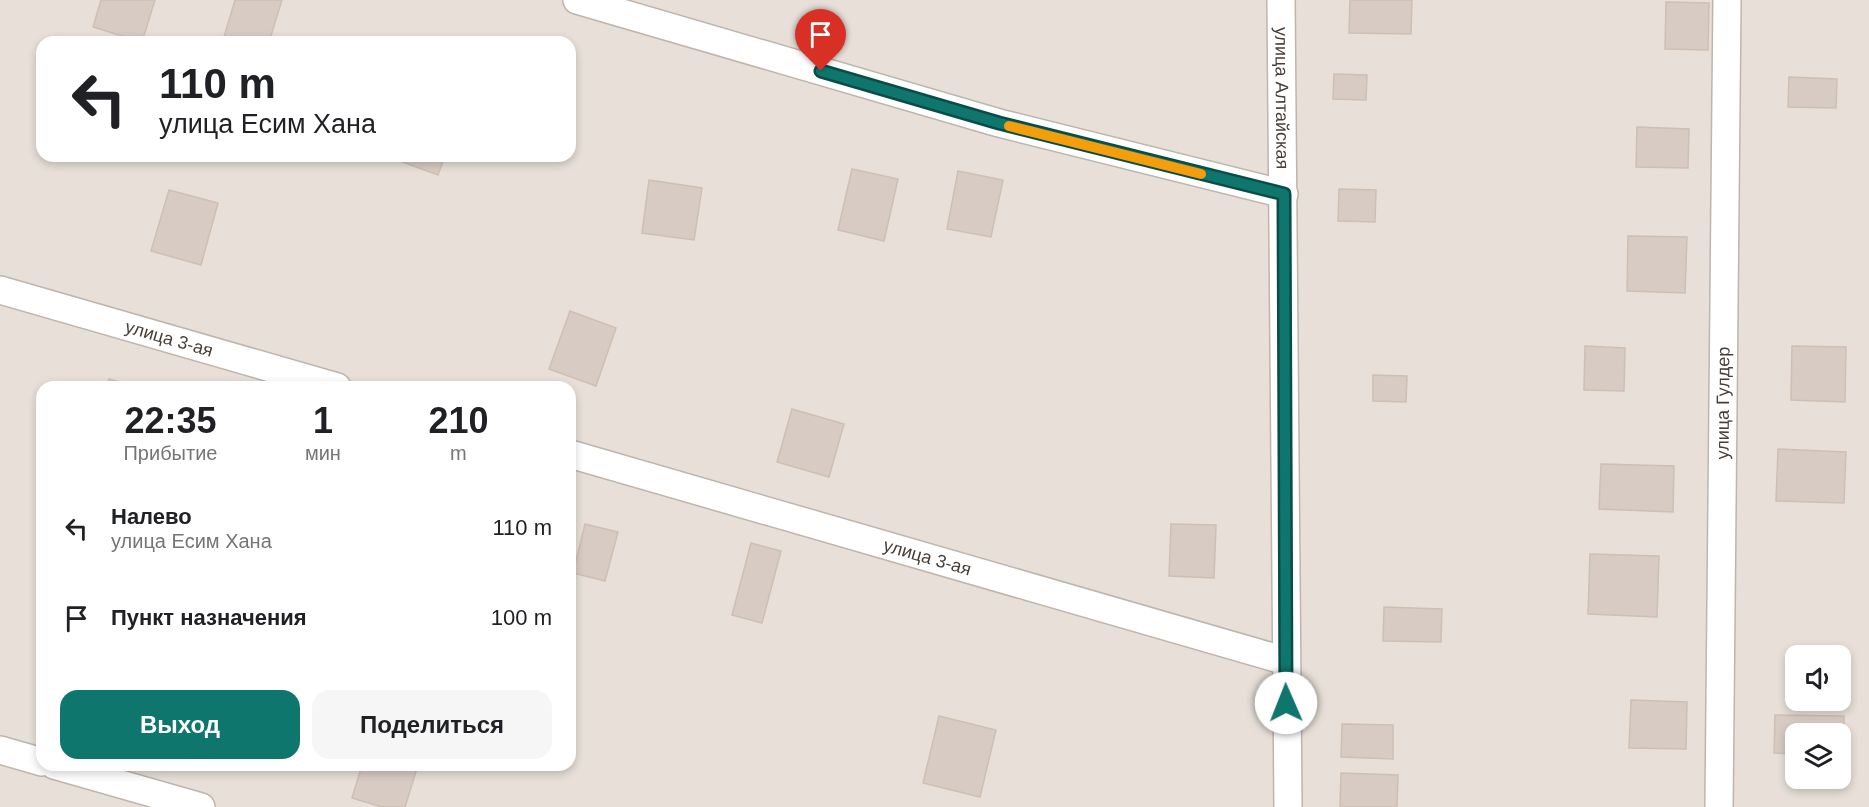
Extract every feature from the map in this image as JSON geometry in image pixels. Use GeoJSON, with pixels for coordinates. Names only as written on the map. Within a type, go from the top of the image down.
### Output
{"type":"FeatureCollection","features":[{"type":"Feature","properties":{"kind":"street"},"geometry":{"type":"LineString","coordinates":[[577,0],[999,123],[1284,194]]}},
{"type":"Feature","properties":{"kind":"street","name":"улица Алтайская"},"geometry":{"type":"LineString","coordinates":[[1281,0],[1288,807]]}},
{"type":"Feature","properties":{"kind":"street","name":"улица Гулдер"},"geometry":{"type":"LineString","coordinates":[[1719,807],[1727,0]]}},
{"type":"Feature","properties":{"kind":"street","name":"улица 3-ая"},"geometry":{"type":"LineString","coordinates":[[0,290],[316,381]]}},
{"type":"Feature","properties":{"kind":"street","name":"улица 3-ая"},"geometry":{"type":"LineString","coordinates":[[576,456],[1286,661]]}},
{"type":"Feature","properties":{"kind":"street"},"geometry":{"type":"LineString","coordinates":[[0,750],[36,760]]}},
{"type":"Feature","properties":{"kind":"street"},"geometry":{"type":"LineString","coordinates":[[75,771],[201,807]]}},
{"type":"Feature","properties":{"kind":"shaded area"},"geometry":{"type":"Polygon","coordinates":[[[0,0],[1869,0],[1869,807],[0,807],[0,0]]]}},
{"type":"Feature","properties":{"kind":"building"},"geometry":{"type":"Polygon","coordinates":[[[101,0],[155,0],[144,36],[122,36],[93,27],[101,0]]]}},
{"type":"Feature","properties":{"kind":"building"},"geometry":{"type":"Polygon","coordinates":[[[235,0],[282,0],[271,36],[224,36],[235,0]]]}},
{"type":"Feature","properties":{"kind":"building"},"geometry":{"type":"Polygon","coordinates":[[[1350,0],[1412,0],[1411,34],[1349,33],[1350,0]]]}},
{"type":"Feature","properties":{"kind":"building"},"geometry":{"type":"Polygon","coordinates":[[[1666,2],[1709,3],[1708,50],[1665,49],[1666,2]]]}},
{"type":"Feature","properties":{"kind":"building"},"geometry":{"type":"Polygon","coordinates":[[[1334,74],[1367,75],[1366,100],[1333,99],[1334,74]]]}},
{"type":"Feature","properties":{"kind":"building"},"geometry":{"type":"Polygon","coordinates":[[[1789,77],[1837,79],[1836,108],[1788,107],[1789,77]]]}},
{"type":"Feature","properties":{"kind":"building"},"geometry":{"type":"Polygon","coordinates":[[[1637,127],[1689,129],[1688,168],[1636,167],[1637,127]]]}},
{"type":"Feature","properties":{"kind":"building"},"geometry":{"type":"Polygon","coordinates":[[[402,162],[443,162],[438,175],[402,162]]]}},
{"type":"Feature","properties":{"kind":"building"},"geometry":{"type":"Polygon","coordinates":[[[852,169],[898,179],[884,241],[838,230],[852,169]]]}},
{"type":"Feature","properties":{"kind":"building"},"geometry":{"type":"Polygon","coordinates":[[[958,171],[1003,180],[991,237],[947,229],[958,171]]]}},
{"type":"Feature","properties":{"kind":"building"},"geometry":{"type":"Polygon","coordinates":[[[649,180],[702,188],[694,240],[642,233],[649,180]]]}},
{"type":"Feature","properties":{"kind":"building"},"geometry":{"type":"Polygon","coordinates":[[[1339,189],[1376,190],[1375,222],[1338,221],[1339,189]]]}},
{"type":"Feature","properties":{"kind":"building"},"geometry":{"type":"Polygon","coordinates":[[[169,190],[218,203],[201,265],[151,251],[169,190]]]}},
{"type":"Feature","properties":{"kind":"building"},"geometry":{"type":"Polygon","coordinates":[[[1628,236],[1687,237],[1685,293],[1627,291],[1628,236]]]}},
{"type":"Feature","properties":{"kind":"building"},"geometry":{"type":"Polygon","coordinates":[[[570,311],[616,328],[596,386],[549,369],[570,311]]]}},
{"type":"Feature","properties":{"kind":"building"},"geometry":{"type":"Polygon","coordinates":[[[1585,346],[1625,348],[1624,391],[1584,390],[1585,346]]]}},
{"type":"Feature","properties":{"kind":"building"},"geometry":{"type":"Polygon","coordinates":[[[1792,346],[1846,347],[1845,402],[1791,400],[1792,346]]]}},
{"type":"Feature","properties":{"kind":"building"},"geometry":{"type":"Polygon","coordinates":[[[1373,375],[1407,376],[1406,402],[1373,401],[1373,375]]]}},
{"type":"Feature","properties":{"kind":"building"},"geometry":{"type":"Polygon","coordinates":[[[792,409],[844,424],[829,477],[777,462],[792,409]]]}},
{"type":"Feature","properties":{"kind":"building"},"geometry":{"type":"Polygon","coordinates":[[[1778,449],[1846,452],[1844,503],[1776,501],[1778,449]]]}},
{"type":"Feature","properties":{"kind":"building"},"geometry":{"type":"Polygon","coordinates":[[[1601,464],[1674,466],[1673,512],[1599,509],[1601,464]]]}},
{"type":"Feature","properties":{"kind":"building"},"geometry":{"type":"Polygon","coordinates":[[[585,524],[618,532],[605,581],[576,574],[576,561],[585,524]]]}},
{"type":"Feature","properties":{"kind":"building"},"geometry":{"type":"Polygon","coordinates":[[[1171,524],[1216,525],[1214,578],[1169,576],[1171,524]]]}},
{"type":"Feature","properties":{"kind":"building"},"geometry":{"type":"Polygon","coordinates":[[[751,543],[781,551],[762,623],[732,615],[751,543]]]}},
{"type":"Feature","properties":{"kind":"building"},"geometry":{"type":"Polygon","coordinates":[[[1590,554],[1659,556],[1657,617],[1588,614],[1590,554]]]}},
{"type":"Feature","properties":{"kind":"building"},"geometry":{"type":"Polygon","coordinates":[[[1384,607],[1442,609],[1441,642],[1383,641],[1384,607]]]}},
{"type":"Feature","properties":{"kind":"building"},"geometry":{"type":"Polygon","coordinates":[[[1631,700],[1687,702],[1686,749],[1629,748],[1631,700]]]}},
{"type":"Feature","properties":{"kind":"building"},"geometry":{"type":"Polygon","coordinates":[[[1775,715],[1844,716],[1844,723],[1785,723],[1785,754],[1774,753],[1775,715]]]}},
{"type":"Feature","properties":{"kind":"building"},"geometry":{"type":"Polygon","coordinates":[[[939,716],[996,730],[980,797],[923,783],[939,716]]]}},
{"type":"Feature","properties":{"kind":"building"},"geometry":{"type":"Polygon","coordinates":[[[1342,724],[1393,725],[1393,759],[1341,757],[1342,724]]]}},
{"type":"Feature","properties":{"kind":"building"},"geometry":{"type":"Polygon","coordinates":[[[360,771],[416,771],[405,807],[382,807],[352,798],[360,771]]]}},
{"type":"Feature","properties":{"kind":"building"},"geometry":{"type":"Polygon","coordinates":[[[1341,773],[1398,775],[1397,807],[1340,807],[1341,773]]]}},
{"type":"Feature","properties":{"kind":"slow traffic"},"geometry":{"type":"LineString","coordinates":[[1009,126],[1201,174]]}},
{"type":"Feature","properties":{"kind":"route"},"geometry":{"type":"LineString","coordinates":[[821,71],[999,123],[1284,194],[1286,703]]}}]}
